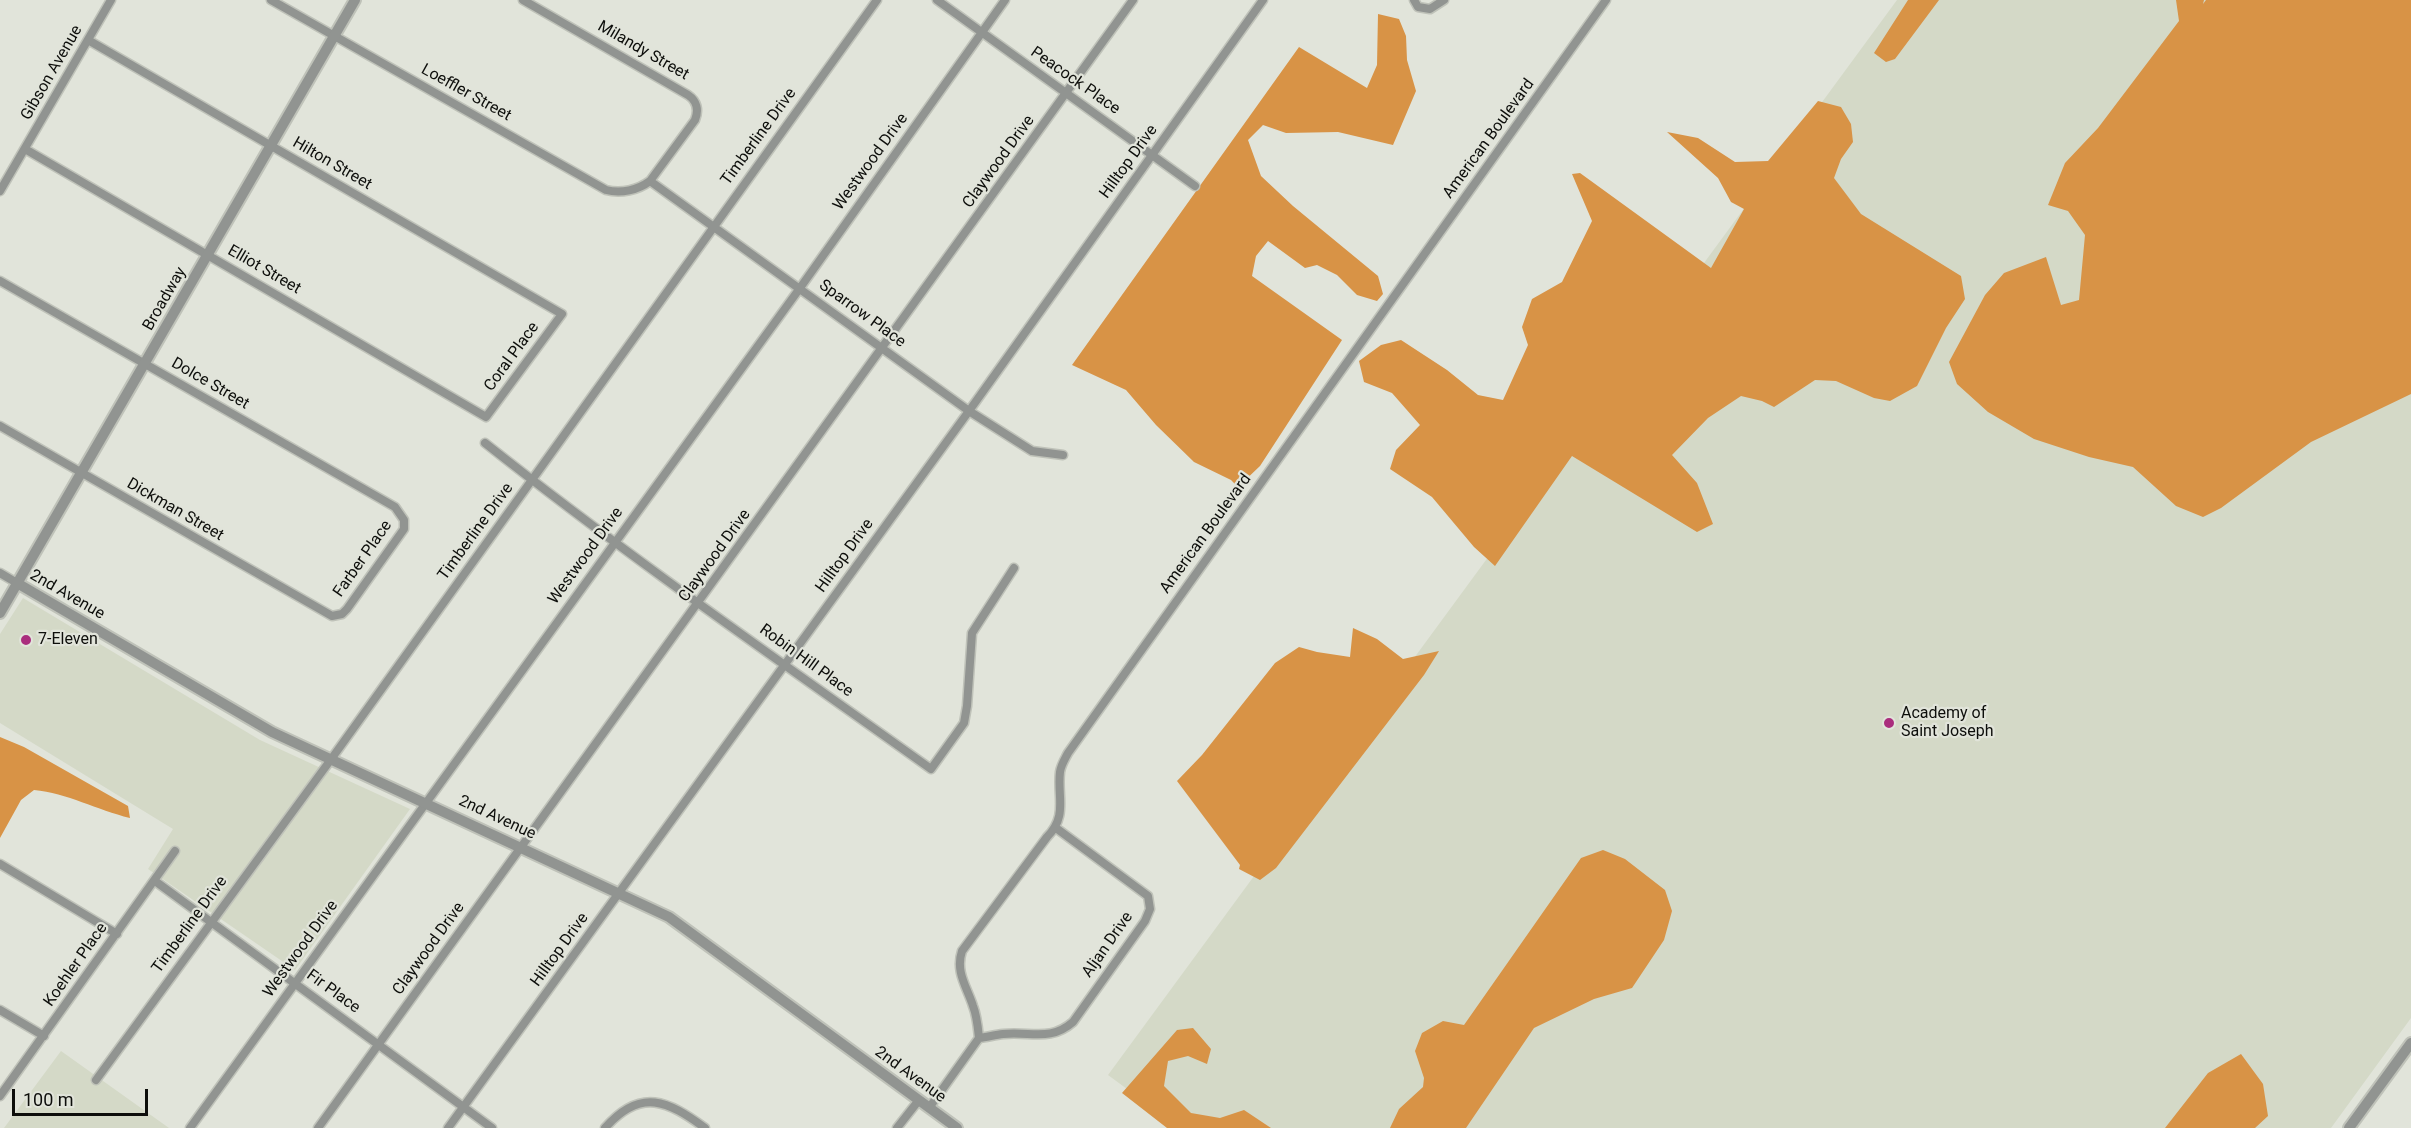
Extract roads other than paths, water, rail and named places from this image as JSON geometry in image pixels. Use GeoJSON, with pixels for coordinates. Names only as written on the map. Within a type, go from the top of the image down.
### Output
{"type":"FeatureCollection","features":[{"type":"Feature","properties":{"kind":"street","name":"Gibson Avenue"},"geometry":{"type":"LineString","coordinates":[[0,191],[111,0]]}},
{"type":"Feature","properties":{"kind":"street","name":"Loeffler Street"},"geometry":{"type":"LineString","coordinates":[[271,0],[606,190],[628,190],[650,181]]}},
{"type":"Feature","properties":{"kind":"street","name":"Broadway"},"geometry":{"type":"LineString","coordinates":[[0,613],[355,0]]}},
{"type":"Feature","properties":{"kind":"street","name":"Milandy Street"},"geometry":{"type":"LineString","coordinates":[[523,0],[688,94],[693,99],[697,109],[695,120],[650,181]]}},
{"type":"Feature","properties":{"kind":"street","name":"Timberline Drive"},"geometry":{"type":"LineString","coordinates":[[96,1080],[332,758],[877,0]]}},
{"type":"Feature","properties":{"kind":"street","name":"Peacock Place"},"geometry":{"type":"LineString","coordinates":[[937,0],[1196,186]]}},
{"type":"Feature","properties":{"kind":"street","name":"Westwood Drive"},"geometry":{"type":"LineString","coordinates":[[190,1128],[800,288],[1005,0]]}},
{"type":"Feature","properties":{"kind":"street","name":"Claywood Drive"},"geometry":{"type":"LineString","coordinates":[[318,1128],[884,348],[1133,0]]}},
{"type":"Feature","properties":{"kind":"street","name":"Hilltop Drive"},"geometry":{"type":"LineString","coordinates":[[448,1128],[969,411],[1263,0]]}},
{"type":"Feature","properties":{"kind":"street"},"geometry":{"type":"LineString","coordinates":[[1414,0],[1418,7],[1430,9],[1444,0]]}},
{"type":"Feature","properties":{"kind":"street","name":"American Boulevard"},"geometry":{"type":"LineString","coordinates":[[979,1038],[974,1008],[960,975],[959,962],[962,951],[1056,828],[1062,802],[1061,768],[1068,753],[1606,0]]}},
{"type":"Feature","properties":{"kind":"street","name":"Hilton Street"},"geometry":{"type":"LineString","coordinates":[[88,40],[562,314]]}},
{"type":"Feature","properties":{"kind":"street","name":"Elliot Street"},"geometry":{"type":"LineString","coordinates":[[25,149],[486,417]]}},
{"type":"Feature","properties":{"kind":"street","name":"Sparrow Place"},"geometry":{"type":"LineString","coordinates":[[650,181],[969,411],[1032,452],[1063,455]]}},
{"type":"Feature","properties":{"kind":"street","name":"Dolce Street"},"geometry":{"type":"LineString","coordinates":[[0,281],[395,507],[402,516]]}},
{"type":"Feature","properties":{"kind":"street","name":"Coral Place"},"geometry":{"type":"LineString","coordinates":[[486,417],[562,314]]}},
{"type":"Feature","properties":{"kind":"street","name":"Dickman Street"},"geometry":{"type":"LineString","coordinates":[[0,426],[328,615],[337,616]]}},
{"type":"Feature","properties":{"kind":"street","name":"Robin Hill Place"},"geometry":{"type":"LineString","coordinates":[[485,443],[531,480],[699,603],[931,769],[964,723],[972,633],[1014,568]]}},
{"type":"Feature","properties":{"kind":"street","name":"Farber Place"},"geometry":{"type":"LineString","coordinates":[[337,616],[347,609],[404,529],[402,516]]}},
{"type":"Feature","properties":{"kind":"street","name":"2nd Avenue"},"geometry":{"type":"LineString","coordinates":[[0,573],[272,732],[427,802],[669,917],[957,1128]]}},
{"type":"Feature","properties":{"kind":"street","name":"Aljan Drive"},"geometry":{"type":"LineString","coordinates":[[979,1038],[1004,1034],[1049,1035],[1062,1031],[1072,1022],[1145,921],[1150,909],[1148,896],[1056,828]]}},
{"type":"Feature","properties":{"kind":"street","name":"Koehler Place"},"geometry":{"type":"LineString","coordinates":[[0,1096],[175,851]]}},
{"type":"Feature","properties":{"kind":"street"},"geometry":{"type":"LineString","coordinates":[[0,864],[117,934]]}},
{"type":"Feature","properties":{"kind":"street","name":"Fir Place"},"geometry":{"type":"LineString","coordinates":[[155,881],[492,1128]]}},
{"type":"Feature","properties":{"kind":"street"},"geometry":{"type":"LineString","coordinates":[[0,1010],[45,1036]]}},
{"type":"Feature","properties":{"kind":"street"},"geometry":{"type":"LineString","coordinates":[[929,1108],[979,1038]]}},
{"type":"Feature","properties":{"kind":"street"},"geometry":{"type":"LineString","coordinates":[[2349,1128],[2411,1042]]}},
{"type":"Feature","properties":{"kind":"street"},"geometry":{"type":"LineString","coordinates":[[897,1128],[918,1100]]}},
{"type":"Feature","properties":{"kind":"street"},"geometry":{"type":"LineString","coordinates":[[606,1128],[615,1117],[628,1108],[644,1103],[664,1103],[672,1106],[705,1128]]}},
{"type":"Feature","properties":{"kind":"place","name":"7-Eleven"},"geometry":{"type":"Point","coordinates":[26,640]}},
{"type":"Feature","properties":{"kind":"place","name":"Academy of Saint Joseph"},"geometry":{"type":"Point","coordinates":[1889,723]}}]}
